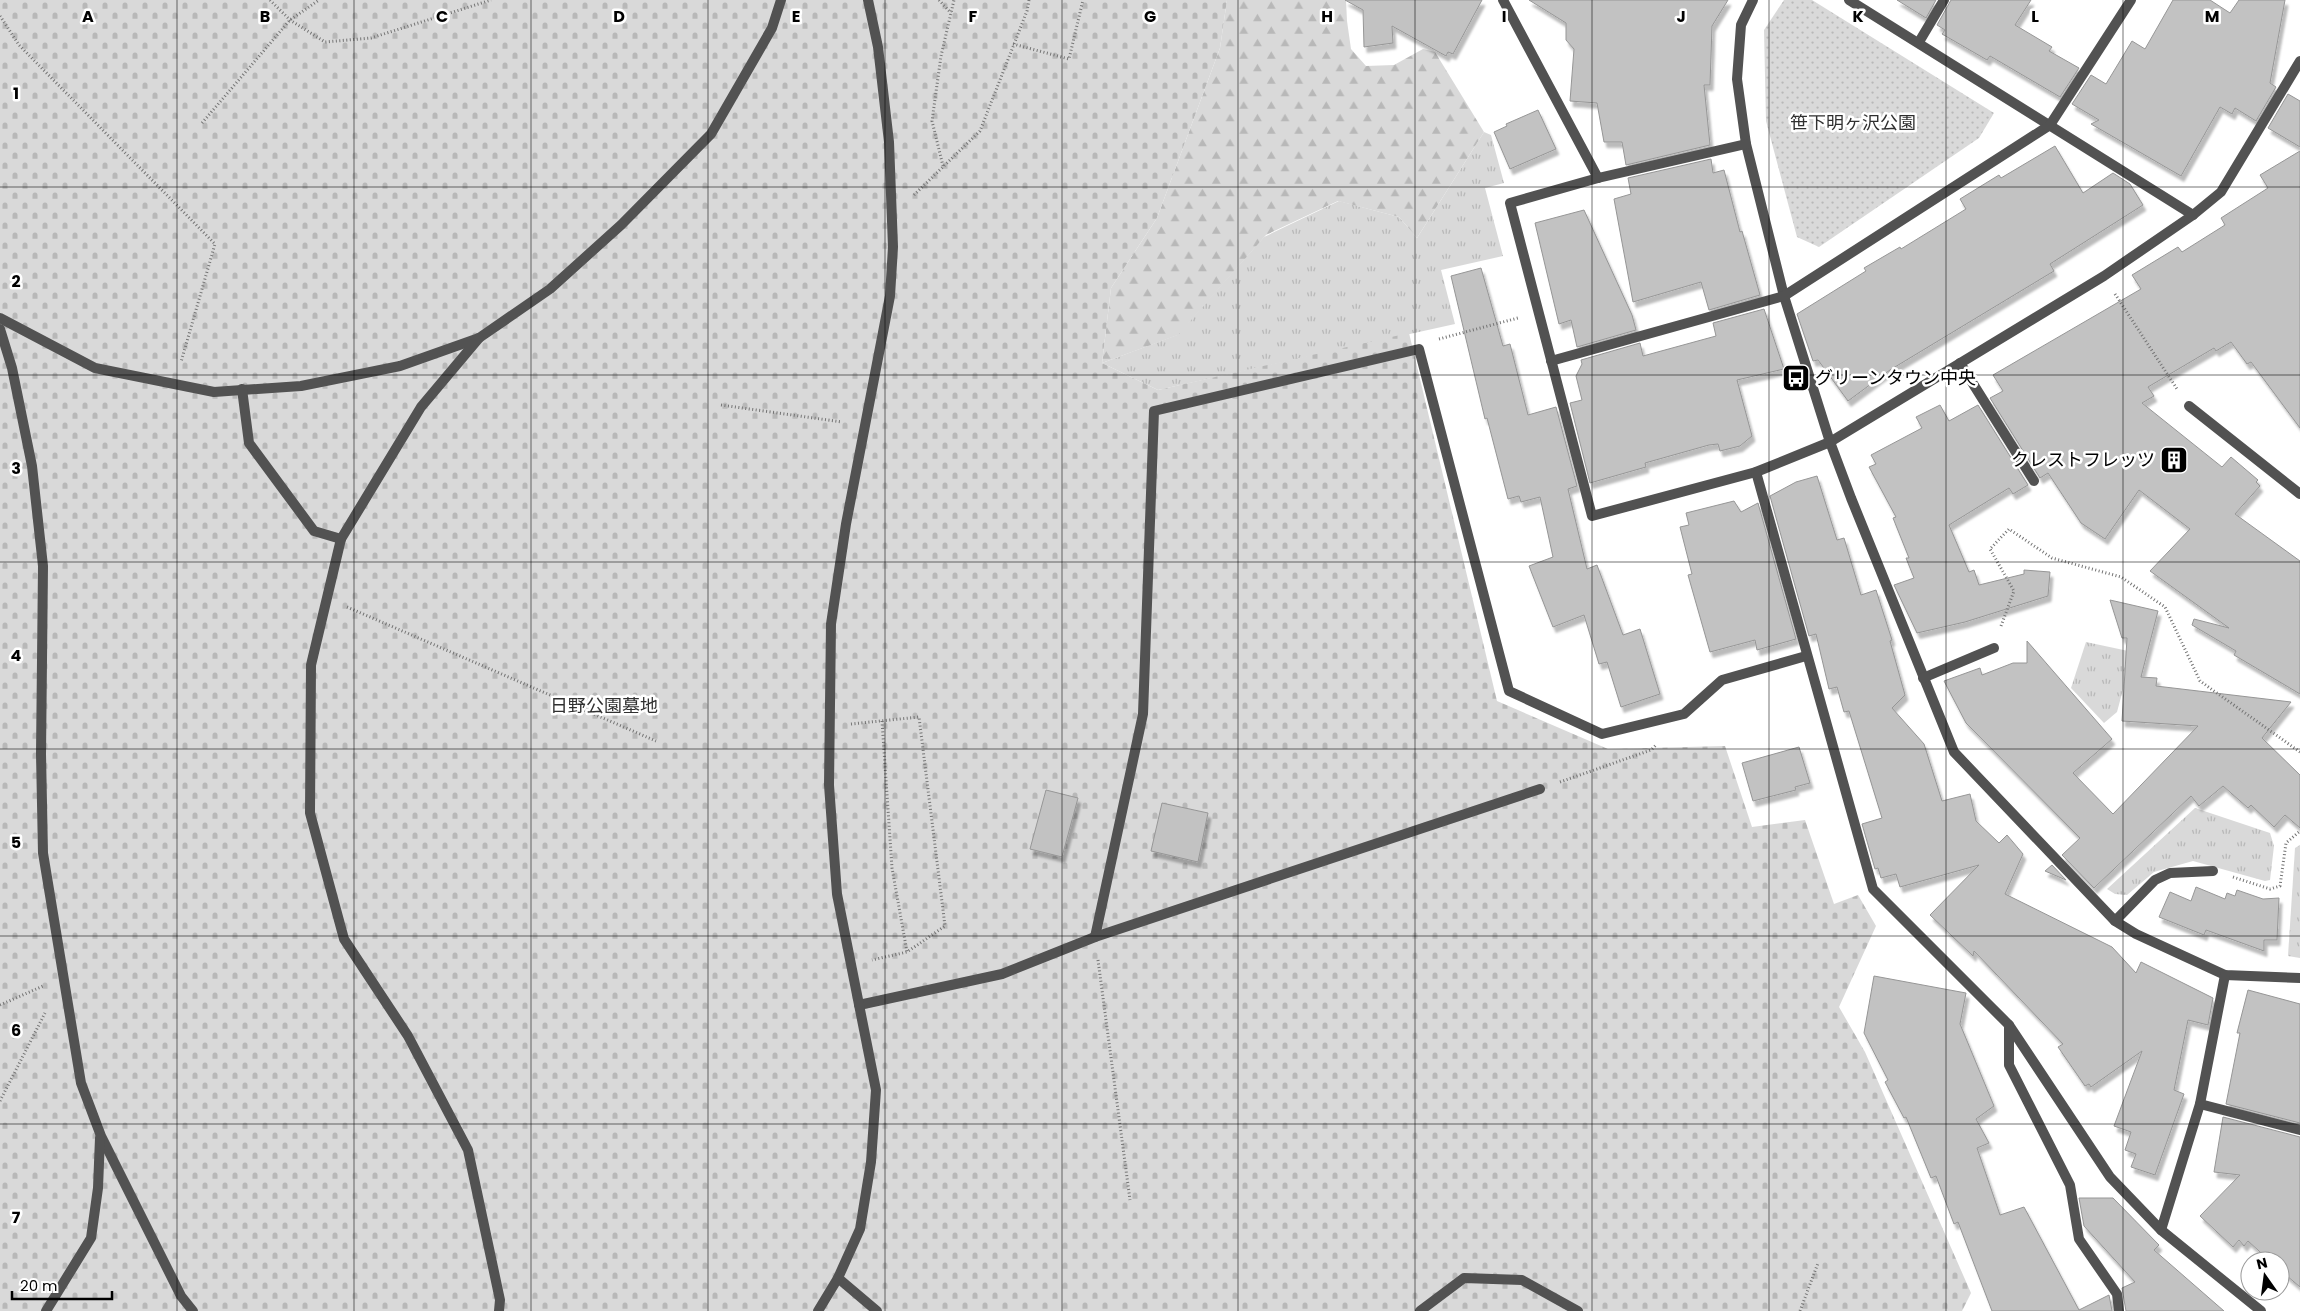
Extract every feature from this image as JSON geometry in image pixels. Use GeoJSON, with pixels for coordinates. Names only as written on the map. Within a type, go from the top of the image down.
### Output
{"type":"FeatureCollection","features":[{"type":"Feature","properties":{"kind":"street"},"geometry":{"type":"LineString","coordinates":[[0,318],[95,368],[214,392],[301,386],[400,366],[479,338],[550,289],[621,225],[711,134],[772,28],[781,0]]}},
{"type":"Feature","properties":{"kind":"street"},"geometry":{"type":"LineString","coordinates":[[818,1311],[838,1278],[860,1229],[871,1162],[876,1090],[837,894],[830,786],[831,624],[846,524],[890,296],[892,217],[887,123],[878,47],[868,0]]}},
{"type":"Feature","properties":{"kind":"street"},"geometry":{"type":"LineString","coordinates":[[1503,0],[1598,178]]}},
{"type":"Feature","properties":{"kind":"street"},"geometry":{"type":"LineString","coordinates":[[1753,0],[1741,25],[1737,79],[1746,144],[1784,296],[1830,442],[1954,752],[2115,921],[2136,934],[2225,975],[2300,978]]}},
{"type":"Feature","properties":{"kind":"street"},"geometry":{"type":"LineString","coordinates":[[1849,0],[2193,215]]}},
{"type":"Feature","properties":{"kind":"street"},"geometry":{"type":"LineString","coordinates":[[1919,42],[1944,0]]}},
{"type":"Feature","properties":{"kind":"street"},"geometry":{"type":"LineString","coordinates":[[1551,361],[1784,296],[2050,125],[2132,0]]}},
{"type":"Feature","properties":{"kind":"street"},"geometry":{"type":"LineString","coordinates":[[1746,144],[1598,178],[1510,203],[1592,516],[1756,472],[1830,442],[2104,276],[2193,215],[2221,192],[2299,66]]}},
{"type":"Feature","properties":{"kind":"street"},"geometry":{"type":"LineString","coordinates":[[0,329],[12,368],[32,466],[43,566],[40,754],[43,853],[81,1083],[100,1136],[181,1296],[193,1311]]}},
{"type":"Feature","properties":{"kind":"street"},"geometry":{"type":"LineString","coordinates":[[479,338],[421,407],[341,539],[311,665],[310,813],[344,939],[408,1036],[468,1150],[500,1300],[499,1311]]}},
{"type":"Feature","properties":{"kind":"street"},"geometry":{"type":"LineString","coordinates":[[1095,937],[1143,714],[1154,411],[1419,349],[1509,691],[1602,734],[1684,714],[1722,680],[1806,656]]}},
{"type":"Feature","properties":{"kind":"street"},"geometry":{"type":"LineString","coordinates":[[1960,363],[2034,481]]}},
{"type":"Feature","properties":{"kind":"street"},"geometry":{"type":"LineString","coordinates":[[242,389],[249,443],[314,531],[341,539]]}},
{"type":"Feature","properties":{"kind":"street"},"geometry":{"type":"LineString","coordinates":[[2189,406],[2300,494]]}},
{"type":"Feature","properties":{"kind":"street"},"geometry":{"type":"LineString","coordinates":[[1756,472],[1806,656],[1874,888],[2009,1025],[2110,1177],[2161,1230],[2261,1311]]}},
{"type":"Feature","properties":{"kind":"street"},"geometry":{"type":"LineString","coordinates":[[1923,678],[1994,648]]}},
{"type":"Feature","properties":{"kind":"street"},"geometry":{"type":"LineString","coordinates":[[859,1005],[1002,974],[1095,937],[1540,789]]}},
{"type":"Feature","properties":{"kind":"street"},"geometry":{"type":"LineString","coordinates":[[2115,921],[2155,880],[2170,873],[2213,871]]}},
{"type":"Feature","properties":{"kind":"street"},"geometry":{"type":"LineString","coordinates":[[2161,1230],[2200,1104],[2225,975]]}},
{"type":"Feature","properties":{"kind":"street"},"geometry":{"type":"LineString","coordinates":[[2009,1025],[2009,1065],[2070,1185],[2079,1239],[2117,1294],[2119,1311]]}},
{"type":"Feature","properties":{"kind":"street"},"geometry":{"type":"LineString","coordinates":[[2200,1104],[2300,1130]]}},
{"type":"Feature","properties":{"kind":"street"},"geometry":{"type":"LineString","coordinates":[[46,1311],[91,1238],[98,1188],[100,1136]]}},
{"type":"Feature","properties":{"kind":"street"},"geometry":{"type":"LineString","coordinates":[[838,1278],[877,1311]]}},
{"type":"Feature","properties":{"kind":"street"},"geometry":{"type":"LineString","coordinates":[[1420,1311],[1464,1278],[1522,1280],[1578,1311]]}},
{"type":"Feature","properties":{"kind":"path"},"geometry":{"type":"LineString","coordinates":[[270,0],[290,20],[325,42],[370,38],[491,0]]}},
{"type":"Feature","properties":{"kind":"path"},"geometry":{"type":"LineString","coordinates":[[202,123],[290,20],[319,0]]}},
{"type":"Feature","properties":{"kind":"path"},"geometry":{"type":"LineString","coordinates":[[939,0],[951,13]]}},
{"type":"Feature","properties":{"kind":"path"},"geometry":{"type":"LineString","coordinates":[[943,166],[932,121],[941,56],[954,0]]}},
{"type":"Feature","properties":{"kind":"path"},"geometry":{"type":"LineString","coordinates":[[892,217],[980,130],[1027,11],[1029,0]]}},
{"type":"Feature","properties":{"kind":"path"},"geometry":{"type":"LineString","coordinates":[[1013,44],[1069,59],[1083,0]]}},
{"type":"Feature","properties":{"kind":"path"},"geometry":{"type":"LineString","coordinates":[[0,16],[19,45],[215,244],[175,384]]}},
{"type":"Feature","properties":{"kind":"path"},"geometry":{"type":"LineString","coordinates":[[2104,276],[2189,406]]}},
{"type":"Feature","properties":{"kind":"path"},"geometry":{"type":"LineString","coordinates":[[1419,349],[1431,342],[1538,313]]}},
{"type":"Feature","properties":{"kind":"path"},"geometry":{"type":"LineString","coordinates":[[722,405],[865,425]]}},
{"type":"Feature","properties":{"kind":"path"},"geometry":{"type":"LineString","coordinates":[[1994,648],[2014,591],[1990,549],[2009,529],[2052,558],[2121,577],[2165,606],[2200,681],[2300,752]]}},
{"type":"Feature","properties":{"kind":"path"},"geometry":{"type":"LineString","coordinates":[[327,598],[656,741]]}},
{"type":"Feature","properties":{"kind":"path"},"geometry":{"type":"LineString","coordinates":[[1540,789],[1651,750],[1684,714]]}},
{"type":"Feature","properties":{"kind":"path"},"geometry":{"type":"LineString","coordinates":[[830,726],[919,717],[945,926],[907,952],[851,964]]}},
{"type":"Feature","properties":{"kind":"path"},"geometry":{"type":"LineString","coordinates":[[882,721],[892,868],[907,952]]}},
{"type":"Feature","properties":{"kind":"path"},"geometry":{"type":"LineString","coordinates":[[2213,871],[2270,889],[2280,886],[2286,842],[2300,831]]}},
{"type":"Feature","properties":{"kind":"path"},"geometry":{"type":"LineString","coordinates":[[1095,937],[1130,1200]]}},
{"type":"Feature","properties":{"kind":"path"},"geometry":{"type":"LineString","coordinates":[[0,1005],[64,977]]}},
{"type":"Feature","properties":{"kind":"path"},"geometry":{"type":"LineString","coordinates":[[0,1101],[46,1012]]}},
{"type":"Feature","properties":{"kind":"path"},"geometry":{"type":"LineString","coordinates":[[1800,1311],[1818,1263]]}},
{"type":"Feature","properties":{"kind":"green space","name":"日野公園墓地"},"geometry":{"type":"Polygon","coordinates":[[[0,0],[1227,0],[1220,48],[1157,218],[1111,288],[1102,363],[1158,390],[1409,333],[1497,701],[1608,749],[1725,746],[1752,827],[1805,820],[1834,904],[1858,895],[1876,926],[1839,1007],[1865,1052],[1971,1293],[1962,1311],[0,1311],[0,0]]]}},
{"type":"Feature","properties":{"kind":"green space"},"geometry":{"type":"Polygon","coordinates":[[[1227,0],[1346,0],[1351,49],[1366,66],[1394,65],[1423,49],[1435,52],[1484,132],[1417,238],[1399,217],[1338,201],[1266,235],[1178,335],[1102,363],[1111,288],[1157,218],[1220,48],[1227,0]]]}},
{"type":"Feature","properties":{"kind":"green space","name":"笹下明ヶ沢公園"},"geometry":{"type":"Polygon","coordinates":[[[1784,0],[1812,0],[1994,113],[1979,138],[1819,247],[1797,237],[1766,121],[1764,30],[1784,0]]]}},
{"type":"Feature","properties":{"kind":"green space"},"geometry":{"type":"Polygon","coordinates":[[[1484,132],[1491,135],[1504,183],[1485,188],[1503,256],[1441,270],[1455,324],[1158,390],[1102,363],[1177,335],[1264,237],[1339,201],[1399,217],[1417,238],[1484,132]]]}},
{"type":"Feature","properties":{"kind":"green space"},"geometry":{"type":"Polygon","coordinates":[[[2086,642],[2133,652],[2117,712],[2104,723],[2071,688],[2086,642]]]}},
{"type":"Feature","properties":{"kind":"green space"},"geometry":{"type":"Polygon","coordinates":[[[2195,808],[2270,833],[2274,846],[2270,880],[2265,881],[2193,861],[2154,872],[2127,895],[2115,894],[2107,889],[2195,808]]]}},
{"type":"Feature","properties":{"kind":"green space"},"geometry":{"type":"Polygon","coordinates":[[[2300,845],[2300,958],[2288,956],[2295,848],[2300,845]]]}},
{"type":"Feature","properties":{"kind":"building"},"geometry":{"type":"Polygon","coordinates":[[[1345,0],[1482,0],[1453,54],[1448,52],[1446,56],[1392,26],[1393,43],[1364,47],[1363,10],[1345,0]]]}},
{"type":"Feature","properties":{"kind":"building"},"geometry":{"type":"Polygon","coordinates":[[[1529,0],[1728,0],[1712,26],[1710,85],[1704,85],[1710,145],[1626,165],[1622,142],[1604,142],[1597,103],[1570,101],[1574,49],[1566,40],[1566,23],[1529,0]]]}},
{"type":"Feature","properties":{"kind":"building"},"geometry":{"type":"Polygon","coordinates":[[[1897,0],[1936,0],[1926,18],[1897,0]]]}},
{"type":"Feature","properties":{"kind":"building"},"geometry":{"type":"Polygon","coordinates":[[[1951,0],[2031,0],[2015,25],[2052,47],[2049,51],[2079,68],[2060,97],[1990,56],[1987,60],[1942,34],[1945,30],[1937,25],[1951,0]]]}},
{"type":"Feature","properties":{"kind":"building"},"geometry":{"type":"Polygon","coordinates":[[[2173,0],[2210,0],[2230,13],[2239,0],[2285,0],[2270,83],[2276,87],[2256,121],[2235,108],[2232,114],[2220,107],[2181,176],[2091,124],[2099,120],[2072,104],[2091,75],[2106,84],[2132,41],[2145,49],[2173,0]]]}},
{"type":"Feature","properties":{"kind":"building"},"geometry":{"type":"Polygon","coordinates":[[[2288,94],[2300,101],[2300,147],[2268,128],[2288,94]]]}},
{"type":"Feature","properties":{"kind":"building"},"geometry":{"type":"Polygon","coordinates":[[[1538,110],[1556,149],[1510,169],[1494,132],[1507,126],[1506,124],[1538,110]]]}},
{"type":"Feature","properties":{"kind":"building"},"geometry":{"type":"Polygon","coordinates":[[[2055,146],[2083,193],[2113,173],[2130,184],[2143,205],[2050,264],[2054,271],[1890,370],[1848,401],[1818,360],[1813,361],[1797,314],[1866,271],[1864,268],[1900,247],[1901,249],[1966,209],[1960,199],[1999,175],[2001,178],[2055,146]]]}},
{"type":"Feature","properties":{"kind":"building"},"geometry":{"type":"Polygon","coordinates":[[[2300,151],[2300,428],[2251,362],[2247,364],[2231,342],[2216,351],[2214,348],[2148,387],[2154,396],[2142,403],[2222,467],[2231,457],[2258,480],[2256,482],[2260,486],[2235,514],[2300,561],[2300,694],[2234,655],[2236,651],[2192,625],[2194,619],[2229,628],[2150,571],[2190,529],[2139,490],[2105,539],[2081,523],[2048,473],[2040,478],[1990,398],[2003,391],[1993,375],[2141,289],[2132,275],[2178,247],[2182,252],[2225,225],[2221,218],[2268,188],[2260,175],[2300,151]]]}},
{"type":"Feature","properties":{"kind":"building"},"geometry":{"type":"Polygon","coordinates":[[[1711,159],[1713,173],[1724,170],[1740,232],[1742,231],[1760,295],[1709,310],[1701,282],[1633,302],[1614,199],[1631,194],[1628,178],[1711,159]]]}},
{"type":"Feature","properties":{"kind":"building"},"geometry":{"type":"Polygon","coordinates":[[[1584,210],[1632,315],[1636,330],[1577,347],[1571,320],[1559,324],[1535,223],[1584,210]]]}},
{"type":"Feature","properties":{"kind":"building"},"geometry":{"type":"Polygon","coordinates":[[[1481,268],[1503,346],[1510,344],[1528,415],[1556,407],[1577,486],[1568,489],[1587,569],[1597,565],[1623,635],[1640,629],[1660,694],[1621,707],[1607,662],[1599,664],[1584,615],[1553,627],[1529,566],[1553,557],[1540,497],[1521,502],[1519,496],[1508,499],[1487,418],[1485,419],[1451,276],[1481,268]]]}},
{"type":"Feature","properties":{"kind":"building"},"geometry":{"type":"Polygon","coordinates":[[[1764,309],[1784,369],[1737,380],[1752,436],[1740,446],[1720,451],[1718,444],[1709,445],[1645,463],[1646,467],[1590,483],[1570,403],[1582,400],[1576,376],[1582,364],[1581,360],[1640,343],[1643,356],[1716,336],[1713,323],[1764,309]]]}},
{"type":"Feature","properties":{"kind":"building"},"geometry":{"type":"Polygon","coordinates":[[[1940,405],[1949,421],[1978,405],[2028,485],[2013,494],[2009,488],[1949,525],[1969,572],[1974,570],[1979,585],[2024,574],[2024,570],[2050,572],[2048,596],[1965,622],[1917,633],[1894,585],[1914,578],[1906,558],[1909,558],[1893,518],[1896,517],[1869,467],[1876,464],[1871,455],[1922,428],[1916,417],[1940,405]]]}},
{"type":"Feature","properties":{"kind":"building"},"geometry":{"type":"Polygon","coordinates":[[[1817,476],[1837,540],[1844,538],[1861,595],[1876,590],[1892,640],[1890,641],[1905,695],[1892,708],[1924,744],[1942,801],[1970,794],[1976,821],[1999,843],[2007,835],[2023,854],[2005,894],[2112,947],[2136,973],[2141,962],[2213,998],[2208,1025],[2188,1020],[2174,1090],[2184,1094],[2155,1175],[2131,1167],[2136,1154],[2125,1150],[2131,1132],[2114,1126],[2142,1051],[2091,1087],[2089,1084],[2085,1086],[2058,1047],[2063,1044],[1974,951],[1973,956],[1930,915],[1979,865],[1900,887],[1896,874],[1881,878],[1878,868],[1875,869],[1862,824],[1882,818],[1849,711],[1844,712],[1837,687],[1829,689],[1816,634],[1809,636],[1770,496],[1796,482],[1817,476]]]}},
{"type":"Feature","properties":{"kind":"building"},"geometry":{"type":"Polygon","coordinates":[[[1734,501],[1741,512],[1758,503],[1796,639],[1757,650],[1755,640],[1710,652],[1688,575],[1692,574],[1680,527],[1689,525],[1686,513],[1734,501]]]}},
{"type":"Feature","properties":{"kind":"building"},"geometry":{"type":"Polygon","coordinates":[[[2110,600],[2158,611],[2141,677],[2157,678],[2156,686],[2291,702],[2262,738],[2300,775],[2300,828],[2285,815],[2274,827],[2251,805],[2248,808],[2223,786],[2199,806],[2191,796],[2094,888],[2062,855],[2080,838],[1966,723],[1944,681],[1980,668],[1982,675],[2013,663],[2027,663],[2027,641],[2112,739],[2073,773],[2113,814],[2198,726],[2122,721],[2127,638],[2122,638],[2110,600]]]}},
{"type":"Feature","properties":{"kind":"building"},"geometry":{"type":"Polygon","coordinates":[[[1799,747],[1810,783],[1795,787],[1796,790],[1753,801],[1742,763],[1799,747]]]}},
{"type":"Feature","properties":{"kind":"building"},"geometry":{"type":"Polygon","coordinates":[[[1046,790],[1078,798],[1062,857],[1030,849],[1046,790]]]}},
{"type":"Feature","properties":{"kind":"building"},"geometry":{"type":"Polygon","coordinates":[[[1162,803],[1208,813],[1198,862],[1151,851],[1162,803]]]}},
{"type":"Feature","properties":{"kind":"building"},"geometry":{"type":"Polygon","coordinates":[[[2052,865],[2066,880],[2045,871],[2052,865]]]}},
{"type":"Feature","properties":{"kind":"building"},"geometry":{"type":"Polygon","coordinates":[[[2196,887],[2225,899],[2227,893],[2235,896],[2237,890],[2263,899],[2279,898],[2277,940],[2264,940],[2264,951],[2206,930],[2204,935],[2159,917],[2170,892],[2191,901],[2196,887]]]}},
{"type":"Feature","properties":{"kind":"building"},"geometry":{"type":"Polygon","coordinates":[[[1874,976],[1966,993],[1960,1024],[1994,1106],[1976,1119],[1989,1143],[1977,1148],[2000,1215],[2024,1207],[2079,1310],[2109,1295],[2112,1311],[1992,1311],[1958,1222],[1954,1224],[1936,1176],[1931,1178],[1906,1117],[1904,1118],[1885,1082],[1888,1080],[1864,1033],[1874,976]]]}},
{"type":"Feature","properties":{"kind":"building"},"geometry":{"type":"Polygon","coordinates":[[[2248,990],[2300,1004],[2300,1123],[2226,1104],[2240,1033],[2237,1033],[2248,990]]]}},
{"type":"Feature","properties":{"kind":"building"},"geometry":{"type":"Polygon","coordinates":[[[2223,1117],[2300,1137],[2300,1287],[2290,1278],[2290,1251],[2259,1251],[2248,1241],[2244,1246],[2239,1240],[2233,1247],[2200,1216],[2240,1175],[2214,1172],[2223,1117]]]}},
{"type":"Feature","properties":{"kind":"building"},"geometry":{"type":"Polygon","coordinates":[[[2079,1198],[2113,1198],[2159,1245],[2154,1250],[2224,1311],[2126,1311],[2122,1288],[2135,1282],[2084,1226],[2079,1198]]]}},
{"type":"Feature","properties":{"kind":"place","name":"グリーンタウン中央"},"geometry":{"type":"Point","coordinates":[1796,378]}},
{"type":"Feature","properties":{"kind":"place","name":"クレストフレッツ"},"geometry":{"type":"Point","coordinates":[2174,460]}}]}
